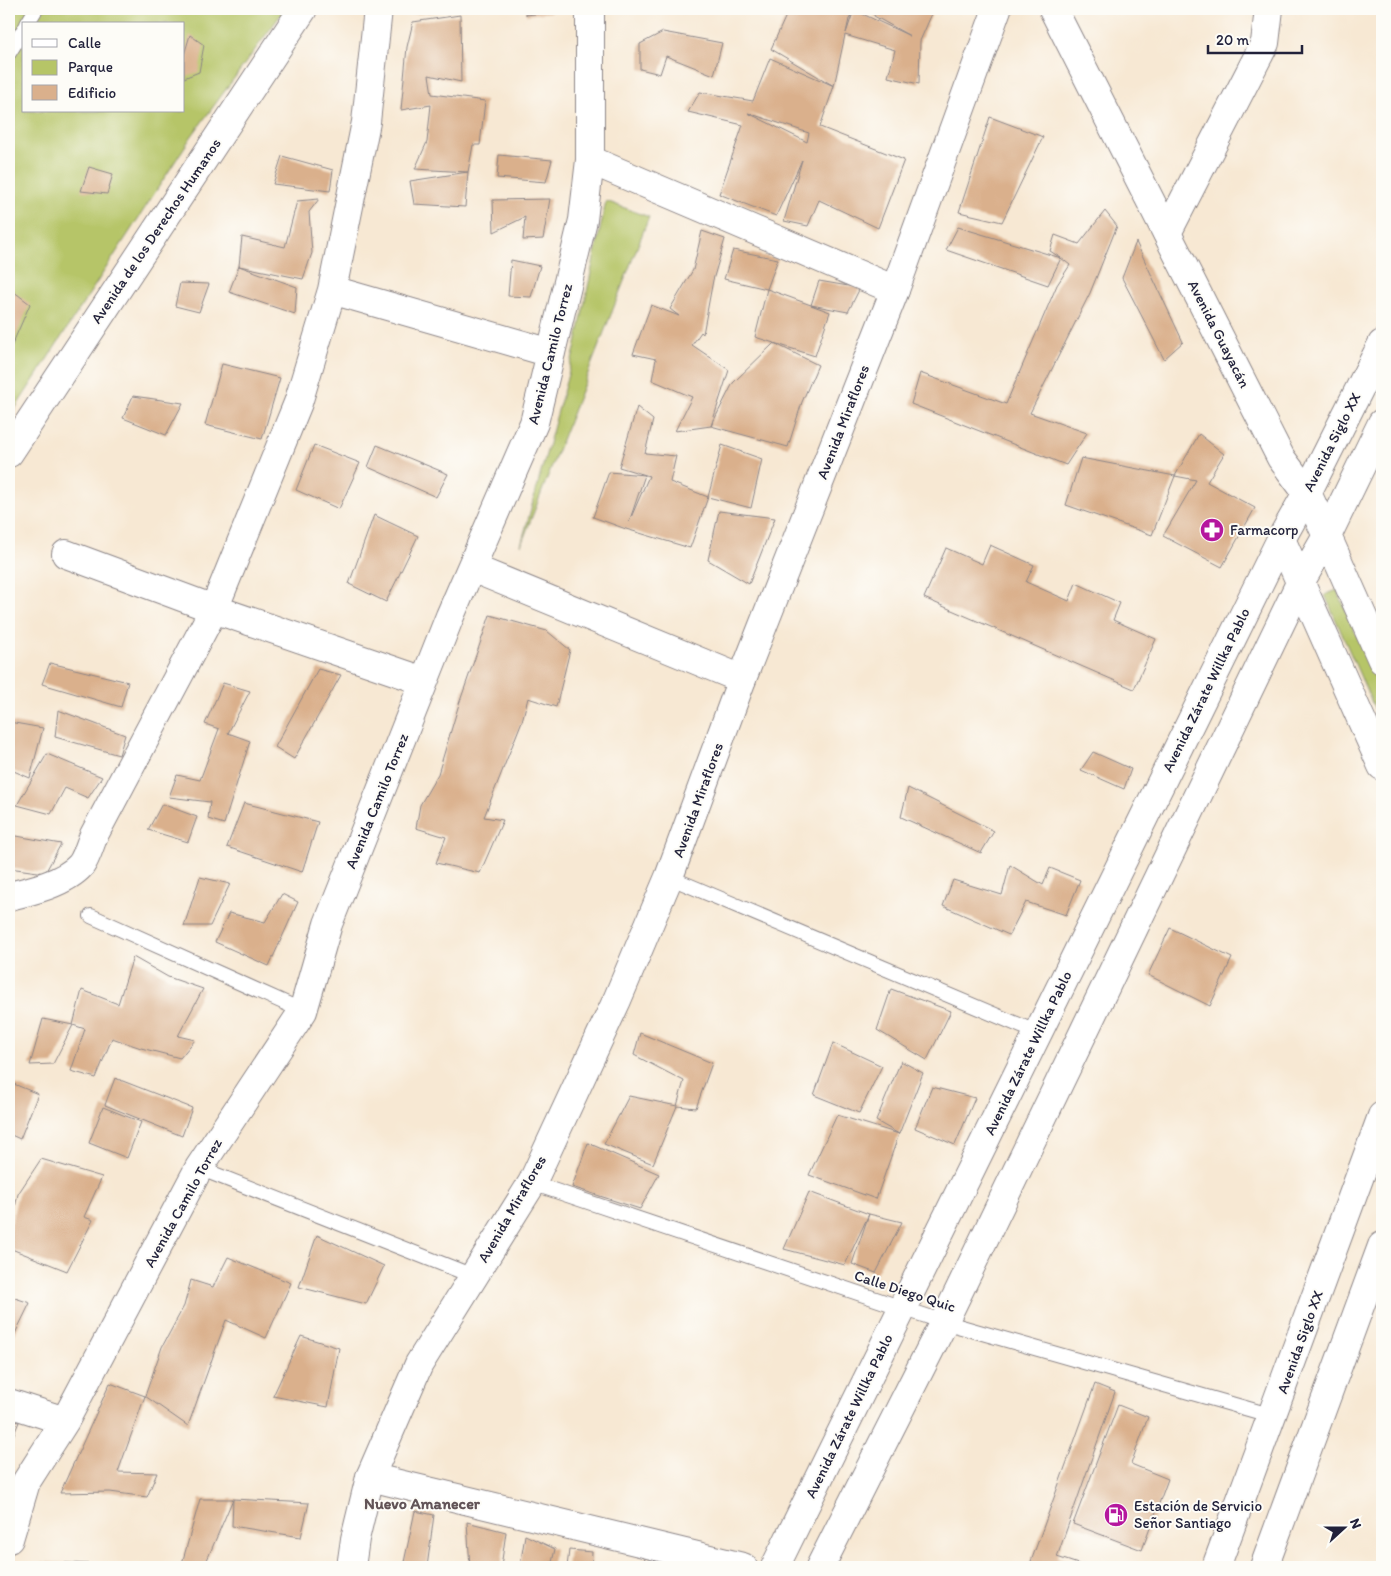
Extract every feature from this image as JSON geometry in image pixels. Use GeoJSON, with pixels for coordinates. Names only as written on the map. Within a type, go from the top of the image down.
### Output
{"type":"FeatureCollection","features":[{"type":"Feature","properties":{"kind":"main road","name":"Avenida de los Derechos Humanos"},"geometry":{"type":"LineString","coordinates":[[9,452],[302,9]]}},
{"type":"Feature","properties":{"kind":"main road"},"geometry":{"type":"LineString","coordinates":[[9,896],[29,892],[62,879],[81,864],[214,609],[298,404],[332,290],[366,122],[378,9]]}},
{"type":"Feature","properties":{"kind":"main road","name":"Avenida Camilo Torrez"},"geometry":{"type":"LineString","coordinates":[[9,1539],[26,1482],[65,1421],[199,1168],[303,1011],[328,924],[450,616],[534,423],[583,220],[590,160],[590,9]]}},
{"type":"Feature","properties":{"kind":"main road","name":"Avenida Miraflores"},"geometry":{"type":"LineString","coordinates":[[351,1567],[355,1538],[370,1477],[419,1364],[532,1182],[617,1000],[669,877],[742,679],[895,290],[997,9]]}},
{"type":"Feature","properties":{"kind":"main road","name":"Avenida Guayacán"},"geometry":{"type":"LineString","coordinates":[[1053,9],[1281,458],[1306,493],[1382,660]]}},
{"type":"Feature","properties":{"kind":"main road"},"geometry":{"type":"LineString","coordinates":[[1168,233],[1265,43],[1269,9]]}},
{"type":"Feature","properties":{"kind":"main road"},"geometry":{"type":"LineString","coordinates":[[590,160],[895,290]]}},
{"type":"Feature","properties":{"kind":"main road"},"geometry":{"type":"LineString","coordinates":[[332,290],[551,353]]}},
{"type":"Feature","properties":{"kind":"main road","name":"Avenida Siglo XX"},"geometry":{"type":"LineString","coordinates":[[1280,539],[1306,493],[1382,344]]}},
{"type":"Feature","properties":{"kind":"main road"},"geometry":{"type":"LineString","coordinates":[[820,1567],[944,1322],[1301,581],[1327,536],[1382,423]]}},
{"type":"Feature","properties":{"kind":"main road"},"geometry":{"type":"LineString","coordinates":[[1280,539],[1301,581],[1382,766]]}},
{"type":"Feature","properties":{"kind":"main road","name":"Avenida Zárate Willka Pablo"},"geometry":{"type":"LineString","coordinates":[[775,1567],[1280,539]]}},
{"type":"Feature","properties":{"kind":"main road"},"geometry":{"type":"LineString","coordinates":[[66,554],[214,609],[424,681]]}},
{"type":"Feature","properties":{"kind":"main road"},"geometry":{"type":"LineString","coordinates":[[472,568],[742,679]]}},
{"type":"Feature","properties":{"kind":"main road","name":"Avenida Siglo XX"},"geometry":{"type":"LineString","coordinates":[[1216,1567],[1382,1116]]}},
{"type":"Feature","properties":{"kind":"main road"},"geometry":{"type":"LineString","coordinates":[[1264,1567],[1382,1246]]}},
{"type":"Feature","properties":{"kind":"main road"},"geometry":{"type":"LineString","coordinates":[[9,1402],[65,1421]]}},
{"type":"Feature","properties":{"kind":"main road"},"geometry":{"type":"LineString","coordinates":[[370,1477],[743,1567]]}},
{"type":"Feature","properties":{"kind":"lane"},"geometry":{"type":"LineString","coordinates":[[28,22],[36,9]]}},
{"type":"Feature","properties":{"kind":"lane"},"geometry":{"type":"LineString","coordinates":[[9,53],[22,32]]}},
{"type":"Feature","properties":{"kind":"lane"},"geometry":{"type":"LineString","coordinates":[[669,877],[1038,1033]]}},
{"type":"Feature","properties":{"kind":"lane"},"geometry":{"type":"LineString","coordinates":[[91,916],[303,1011]]}},
{"type":"Feature","properties":{"kind":"lane"},"geometry":{"type":"LineString","coordinates":[[199,1168],[473,1276]]}},
{"type":"Feature","properties":{"kind":"lane","name":"Calle Diego Quic"},"geometry":{"type":"LineString","coordinates":[[532,1182],[944,1322],[1273,1416]]}},
{"type":"Feature","properties":{"kind":"green space"},"geometry":{"type":"Polygon","coordinates":[[[9,9],[285,9],[191,137],[9,418],[9,9]]]}},
{"type":"Feature","properties":{"kind":"green space"},"geometry":{"type":"Polygon","coordinates":[[[606,201],[649,217],[521,545],[575,349],[606,201]]]}},
{"type":"Feature","properties":{"kind":"green space"},"geometry":{"type":"Polygon","coordinates":[[[1337,590],[1382,694],[1382,726],[1325,595],[1337,590]]]}},
{"type":"Feature","properties":{"kind":"building"},"geometry":{"type":"Polygon","coordinates":[[[413,9],[446,9],[446,11],[414,14],[413,9]]]}},
{"type":"Feature","properties":{"kind":"building"},"geometry":{"type":"Polygon","coordinates":[[[526,9],[552,9],[552,12],[526,15],[526,9]]]}},
{"type":"Feature","properties":{"kind":"building"},"geometry":{"type":"Polygon","coordinates":[[[789,9],[855,9],[910,36],[874,16],[876,9],[934,9],[920,41],[919,84],[888,77],[895,50],[845,35],[834,86],[771,49],[789,9]],[[853,12],[849,19],[846,33],[853,12]]]}},
{"type":"Feature","properties":{"kind":"building"},"geometry":{"type":"Polygon","coordinates":[[[460,15],[461,82],[429,75],[432,94],[485,101],[480,145],[473,145],[468,172],[415,169],[427,142],[431,105],[401,110],[407,47],[413,22],[460,15]]]}},
{"type":"Feature","properties":{"kind":"building"},"geometry":{"type":"Polygon","coordinates":[[[663,32],[722,43],[714,75],[666,56],[660,74],[640,69],[640,44],[663,32]]]}},
{"type":"Feature","properties":{"kind":"building"},"geometry":{"type":"Polygon","coordinates":[[[190,35],[204,45],[199,72],[185,78],[185,52],[190,35]]]}},
{"type":"Feature","properties":{"kind":"building"},"geometry":{"type":"Polygon","coordinates":[[[770,58],[834,86],[820,127],[904,160],[878,228],[819,200],[808,226],[784,221],[802,160],[776,216],[719,194],[743,125],[688,112],[700,92],[753,101],[770,58]],[[748,113],[807,142],[809,133],[748,113]]]}},
{"type":"Feature","properties":{"kind":"building"},"geometry":{"type":"Polygon","coordinates":[[[990,117],[1043,137],[1002,222],[959,212],[990,117]]]}},
{"type":"Feature","properties":{"kind":"building"},"geometry":{"type":"Polygon","coordinates":[[[499,155],[552,160],[546,182],[497,178],[499,155]]]}},
{"type":"Feature","properties":{"kind":"building"},"geometry":{"type":"Polygon","coordinates":[[[282,156],[333,170],[330,191],[273,184],[282,156]]]}},
{"type":"Feature","properties":{"kind":"building"},"geometry":{"type":"Polygon","coordinates":[[[89,167],[113,174],[107,194],[81,191],[89,167]]]}},
{"type":"Feature","properties":{"kind":"building"},"geometry":{"type":"Polygon","coordinates":[[[468,172],[465,207],[414,204],[410,181],[468,172]]]}},
{"type":"Feature","properties":{"kind":"building"},"geometry":{"type":"Polygon","coordinates":[[[319,199],[309,212],[312,253],[303,279],[239,266],[242,237],[285,247],[297,201],[319,199]]]}},
{"type":"Feature","properties":{"kind":"building"},"geometry":{"type":"Polygon","coordinates":[[[550,199],[543,239],[523,240],[525,217],[494,232],[493,200],[550,199]]]}},
{"type":"Feature","properties":{"kind":"building"},"geometry":{"type":"Polygon","coordinates":[[[1105,211],[1117,226],[1090,293],[1030,413],[1087,433],[1066,465],[911,404],[920,373],[1006,404],[1057,285],[1070,265],[1050,251],[1055,235],[1079,244],[1105,211]]]}},
{"type":"Feature","properties":{"kind":"building"},"geometry":{"type":"Polygon","coordinates":[[[958,227],[1061,258],[1048,285],[946,250],[958,227]]]}},
{"type":"Feature","properties":{"kind":"building"},"geometry":{"type":"Polygon","coordinates":[[[702,231],[725,239],[713,280],[703,334],[701,332],[692,345],[729,370],[711,426],[675,431],[692,397],[652,380],[656,359],[633,354],[651,305],[679,316],[670,309],[693,270],[702,231]]]}},
{"type":"Feature","properties":{"kind":"building"},"geometry":{"type":"Polygon","coordinates":[[[1136,242],[1183,342],[1164,359],[1122,278],[1136,242]]]}},
{"type":"Feature","properties":{"kind":"building"},"geometry":{"type":"Polygon","coordinates":[[[733,250],[778,259],[767,289],[724,279],[733,250]]]}},
{"type":"Feature","properties":{"kind":"building"},"geometry":{"type":"Polygon","coordinates":[[[511,260],[540,266],[531,297],[508,296],[511,260]]]}},
{"type":"Feature","properties":{"kind":"building"},"geometry":{"type":"Polygon","coordinates":[[[239,266],[297,287],[295,314],[229,292],[239,266]]]}},
{"type":"Feature","properties":{"kind":"building"},"geometry":{"type":"Polygon","coordinates":[[[819,281],[860,288],[848,312],[811,305],[819,281]]]}},
{"type":"Feature","properties":{"kind":"building"},"geometry":{"type":"Polygon","coordinates":[[[180,283],[209,284],[199,312],[175,306],[180,283]]]}},
{"type":"Feature","properties":{"kind":"building"},"geometry":{"type":"Polygon","coordinates":[[[9,288],[30,304],[9,352],[9,288]]]}},
{"type":"Feature","properties":{"kind":"building"},"geometry":{"type":"Polygon","coordinates":[[[767,289],[830,312],[815,356],[755,337],[767,289]]]}},
{"type":"Feature","properties":{"kind":"building"},"geometry":{"type":"Polygon","coordinates":[[[774,343],[818,365],[802,402],[788,447],[711,426],[733,383],[774,343]]]}},
{"type":"Feature","properties":{"kind":"building"},"geometry":{"type":"Polygon","coordinates":[[[222,364],[280,378],[262,439],[205,425],[222,364]]]}},
{"type":"Feature","properties":{"kind":"building"},"geometry":{"type":"Polygon","coordinates":[[[133,396],[183,403],[166,435],[123,418],[133,396]]]}},
{"type":"Feature","properties":{"kind":"building"},"geometry":{"type":"Polygon","coordinates":[[[637,407],[653,420],[645,453],[676,456],[670,482],[708,497],[690,548],[593,517],[609,472],[645,475],[629,522],[649,476],[619,467],[637,407]]]}},
{"type":"Feature","properties":{"kind":"building"},"geometry":{"type":"Polygon","coordinates":[[[1199,434],[1224,454],[1207,482],[1255,508],[1222,567],[1163,536],[1196,480],[1175,476],[1199,434]]]}},
{"type":"Feature","properties":{"kind":"building"},"geometry":{"type":"Polygon","coordinates":[[[314,445],[360,463],[339,509],[296,490],[314,445]]]}},
{"type":"Feature","properties":{"kind":"building"},"geometry":{"type":"Polygon","coordinates":[[[377,445],[448,474],[436,497],[368,467],[377,445]]]}},
{"type":"Feature","properties":{"kind":"building"},"geometry":{"type":"Polygon","coordinates":[[[722,445],[762,459],[751,508],[708,497],[722,445]]]}},
{"type":"Feature","properties":{"kind":"building"},"geometry":{"type":"Polygon","coordinates":[[[1081,458],[1175,476],[1152,535],[1066,505],[1081,458]]]}},
{"type":"Feature","properties":{"kind":"building"},"geometry":{"type":"Polygon","coordinates":[[[719,511],[775,518],[749,584],[708,560],[719,511]]]}},
{"type":"Feature","properties":{"kind":"building"},"geometry":{"type":"Polygon","coordinates":[[[374,515],[418,536],[386,602],[349,584],[374,515]]]}},
{"type":"Feature","properties":{"kind":"building"},"geometry":{"type":"Polygon","coordinates":[[[990,545],[1034,565],[1026,582],[1069,601],[1076,583],[1120,603],[1113,620],[1156,639],[1134,689],[924,598],[946,548],[982,564],[990,545]]]}},
{"type":"Feature","properties":{"kind":"building"},"geometry":{"type":"Polygon","coordinates":[[[490,615],[547,631],[570,650],[556,707],[528,698],[522,721],[484,817],[503,820],[480,873],[436,863],[446,837],[416,828],[420,805],[438,774],[459,704],[490,615]]]}},
{"type":"Feature","properties":{"kind":"building"},"geometry":{"type":"Polygon","coordinates":[[[50,663],[128,682],[121,707],[42,684],[50,663]]]}},
{"type":"Feature","properties":{"kind":"building"},"geometry":{"type":"Polygon","coordinates":[[[318,669],[341,675],[294,759],[275,747],[318,669]]]}},
{"type":"Feature","properties":{"kind":"building"},"geometry":{"type":"Polygon","coordinates":[[[223,683],[250,691],[228,733],[250,741],[224,824],[208,819],[210,802],[169,797],[177,775],[200,780],[219,729],[205,724],[223,683]]]}},
{"type":"Feature","properties":{"kind":"building"},"geometry":{"type":"Polygon","coordinates":[[[58,710],[125,735],[119,755],[55,737],[58,710]]]}},
{"type":"Feature","properties":{"kind":"building"},"geometry":{"type":"Polygon","coordinates":[[[9,722],[43,728],[30,778],[9,769],[9,722]]]}},
{"type":"Feature","properties":{"kind":"building"},"geometry":{"type":"Polygon","coordinates":[[[1093,752],[1131,769],[1124,789],[1081,770],[1093,752]]]}},
{"type":"Feature","properties":{"kind":"building"},"geometry":{"type":"Polygon","coordinates":[[[47,754],[102,777],[88,798],[65,788],[51,814],[17,805],[47,754]]]}},
{"type":"Feature","properties":{"kind":"building"},"geometry":{"type":"Polygon","coordinates":[[[908,788],[994,831],[981,853],[901,817],[908,788]]]}},
{"type":"Feature","properties":{"kind":"building"},"geometry":{"type":"Polygon","coordinates":[[[244,803],[318,822],[302,872],[227,847],[244,803]]]}},
{"type":"Feature","properties":{"kind":"building"},"geometry":{"type":"Polygon","coordinates":[[[162,804],[197,817],[188,842],[148,830],[162,804]]]}},
{"type":"Feature","properties":{"kind":"building"},"geometry":{"type":"Polygon","coordinates":[[[11,835],[61,844],[45,873],[9,868],[9,841],[11,835]]]}},
{"type":"Feature","properties":{"kind":"building"},"geometry":{"type":"Polygon","coordinates":[[[1010,865],[1043,885],[1050,868],[1080,880],[1066,915],[1026,902],[1009,935],[943,906],[953,880],[1002,895],[1010,865]]]}},
{"type":"Feature","properties":{"kind":"building"},"geometry":{"type":"Polygon","coordinates":[[[200,877],[230,884],[210,926],[184,926],[200,877]]]}},
{"type":"Feature","properties":{"kind":"building"},"geometry":{"type":"Polygon","coordinates":[[[282,894],[298,902],[269,966],[215,942],[229,913],[265,922],[282,894]]]}},
{"type":"Feature","properties":{"kind":"building"},"geometry":{"type":"Polygon","coordinates":[[[1170,928],[1232,958],[1210,1006],[1148,975],[1170,928]]]}},
{"type":"Feature","properties":{"kind":"building"},"geometry":{"type":"Polygon","coordinates":[[[133,957],[168,977],[203,989],[178,1036],[195,1040],[180,1058],[112,1038],[96,1078],[71,1071],[85,1029],[73,1025],[82,990],[118,1004],[133,957]]]}},
{"type":"Feature","properties":{"kind":"building"},"geometry":{"type":"Polygon","coordinates":[[[891,989],[951,1011],[927,1060],[877,1030],[891,989]]]}},
{"type":"Feature","properties":{"kind":"building"},"geometry":{"type":"Polygon","coordinates":[[[43,1019],[73,1025],[53,1064],[30,1065],[43,1019]]]}},
{"type":"Feature","properties":{"kind":"building"},"geometry":{"type":"Polygon","coordinates":[[[640,1033],[712,1063],[696,1108],[677,1106],[684,1081],[634,1055],[640,1033]]]}},
{"type":"Feature","properties":{"kind":"building"},"geometry":{"type":"Polygon","coordinates":[[[833,1043],[882,1066],[859,1113],[814,1095],[833,1043]]]}},
{"type":"Feature","properties":{"kind":"building"},"geometry":{"type":"Polygon","coordinates":[[[901,1061],[923,1073],[899,1134],[876,1121],[901,1061]]]}},
{"type":"Feature","properties":{"kind":"building"},"geometry":{"type":"Polygon","coordinates":[[[115,1078],[192,1108],[182,1136],[105,1105],[115,1078]]]}},
{"type":"Feature","properties":{"kind":"building"},"geometry":{"type":"Polygon","coordinates":[[[9,1082],[38,1094],[20,1139],[9,1134],[9,1082]]]}},
{"type":"Feature","properties":{"kind":"building"},"geometry":{"type":"Polygon","coordinates":[[[932,1087],[975,1098],[955,1145],[915,1128],[932,1087]]]}},
{"type":"Feature","properties":{"kind":"building"},"geometry":{"type":"Polygon","coordinates":[[[629,1096],[677,1106],[653,1164],[604,1144],[629,1096]]]}},
{"type":"Feature","properties":{"kind":"building"},"geometry":{"type":"Polygon","coordinates":[[[103,1107],[141,1122],[127,1158],[89,1143],[103,1107]]]}},
{"type":"Feature","properties":{"kind":"building"},"geometry":{"type":"Polygon","coordinates":[[[837,1115],[899,1134],[876,1199],[809,1175],[837,1115]]]}},
{"type":"Feature","properties":{"kind":"building"},"geometry":{"type":"Polygon","coordinates":[[[588,1143],[659,1174],[640,1209],[572,1187],[588,1143]]]}},
{"type":"Feature","properties":{"kind":"building"},"geometry":{"type":"Polygon","coordinates":[[[41,1159],[102,1177],[84,1217],[93,1220],[67,1271],[9,1248],[9,1234],[18,1194],[41,1159]]]}},
{"type":"Feature","properties":{"kind":"building"},"geometry":{"type":"Polygon","coordinates":[[[809,1192],[869,1214],[845,1265],[784,1249],[809,1192]]]}},
{"type":"Feature","properties":{"kind":"building"},"geometry":{"type":"Polygon","coordinates":[[[869,1214],[902,1222],[876,1273],[852,1264],[869,1214]]]}},
{"type":"Feature","properties":{"kind":"building"},"geometry":{"type":"Polygon","coordinates":[[[317,1235],[384,1266],[366,1304],[299,1287],[317,1235]]]}},
{"type":"Feature","properties":{"kind":"building"},"geometry":{"type":"Polygon","coordinates":[[[228,1257],[291,1283],[266,1338],[226,1320],[188,1426],[145,1396],[162,1347],[184,1306],[191,1280],[213,1287],[228,1257]]]}},
{"type":"Feature","properties":{"kind":"building"},"geometry":{"type":"Polygon","coordinates":[[[9,1296],[30,1303],[9,1346],[9,1296]]]}},
{"type":"Feature","properties":{"kind":"building"},"geometry":{"type":"Polygon","coordinates":[[[301,1336],[339,1348],[328,1407],[273,1396],[301,1336]]]}},
{"type":"Feature","properties":{"kind":"building"},"geometry":{"type":"Polygon","coordinates":[[[110,1383],[145,1396],[118,1472],[157,1473],[147,1497],[110,1492],[60,1493],[110,1383]]]}},
{"type":"Feature","properties":{"kind":"building"},"geometry":{"type":"Polygon","coordinates":[[[1095,1384],[1115,1392],[1057,1557],[1087,1567],[1029,1567],[1095,1384]]]}},
{"type":"Feature","properties":{"kind":"building"},"geometry":{"type":"Polygon","coordinates":[[[1118,1405],[1148,1417],[1131,1464],[1168,1479],[1142,1550],[1073,1524],[1118,1405]]]}},
{"type":"Feature","properties":{"kind":"building"},"geometry":{"type":"Polygon","coordinates":[[[9,1420],[19,1422],[9,1446],[9,1420]]]}},
{"type":"Feature","properties":{"kind":"building"},"geometry":{"type":"Polygon","coordinates":[[[200,1499],[233,1499],[204,1567],[181,1567],[200,1499]]]}},
{"type":"Feature","properties":{"kind":"building"},"geometry":{"type":"Polygon","coordinates":[[[233,1499],[309,1503],[301,1537],[232,1526],[233,1499]]]}},
{"type":"Feature","properties":{"kind":"building"},"geometry":{"type":"Polygon","coordinates":[[[415,1511],[434,1515],[427,1567],[403,1567],[415,1511]]]}},
{"type":"Feature","properties":{"kind":"building"},"geometry":{"type":"Polygon","coordinates":[[[467,1522],[506,1532],[501,1567],[470,1567],[467,1522]]]}},
{"type":"Feature","properties":{"kind":"building"},"geometry":{"type":"Polygon","coordinates":[[[525,1535],[555,1549],[551,1567],[520,1567],[525,1535]]]}},
{"type":"Feature","properties":{"kind":"building"},"geometry":{"type":"Polygon","coordinates":[[[569,1550],[592,1552],[591,1567],[567,1567],[569,1550]]]}},
{"type":"Feature","properties":{"kind":"building"},"geometry":{"type":"Polygon","coordinates":[[[645,1558],[672,1567],[643,1567],[645,1558]]]}},
{"type":"Feature","properties":{"kind":"building"},"geometry":{"type":"Polygon","coordinates":[[[43,1562],[142,1566],[142,1567],[42,1567],[43,1562]]]}},
{"type":"Feature","properties":{"kind":"place","name":"Farmacorp"},"geometry":{"type":"Point","coordinates":[1212,530]}},
{"type":"Feature","properties":{"kind":"place","name":"Estación de Servicio Señor Santiago"},"geometry":{"type":"Point","coordinates":[1116,1515]}},
{"type":"Feature","properties":{"kind":"district","name":"Nuevo Amanecer"},"geometry":{"type":"Point","coordinates":[422,1503]}}]}
